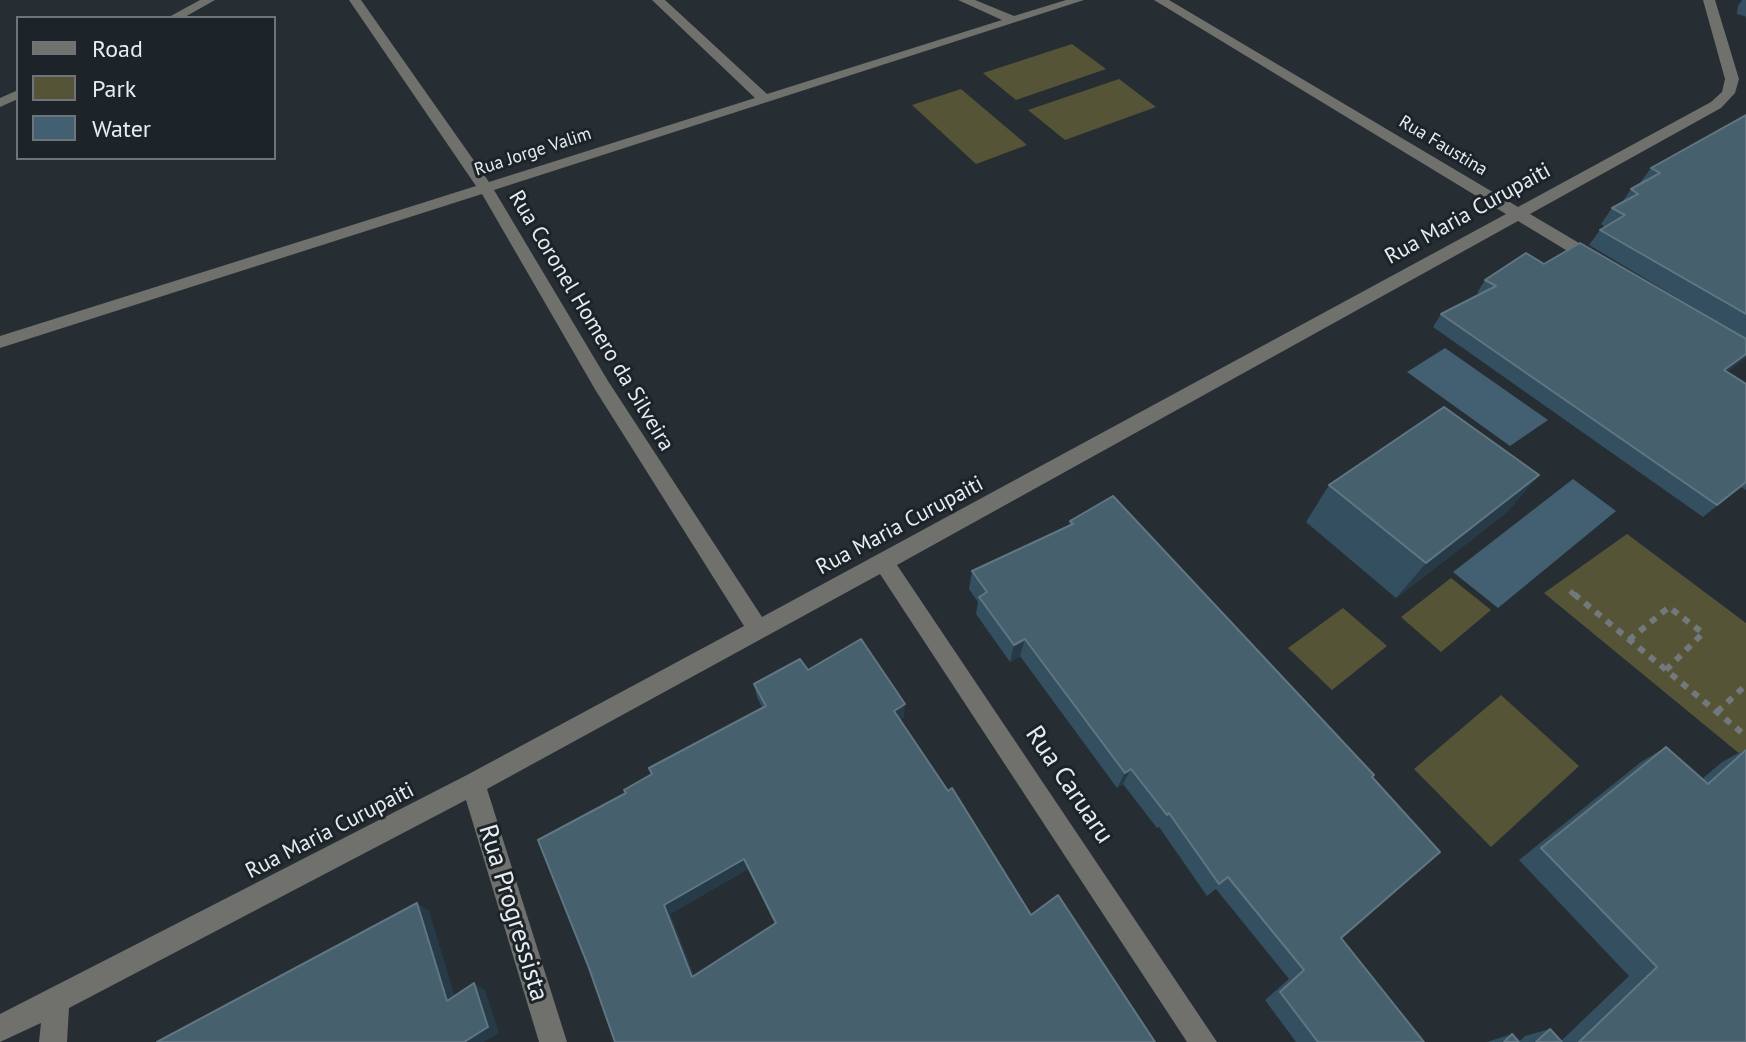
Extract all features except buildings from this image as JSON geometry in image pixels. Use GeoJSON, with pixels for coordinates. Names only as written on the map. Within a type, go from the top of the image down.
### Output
{"type":"FeatureCollection","features":[{"type":"Feature","properties":{"kind":"street"},"geometry":{"type":"LineString","coordinates":[[177,16],[209,0]]}},
{"type":"Feature","properties":{"kind":"street","name":"Rua Coronel Homero da Silveira"},"geometry":{"type":"LineString","coordinates":[[355,0],[486,189],[602,386],[758,629]]}},
{"type":"Feature","properties":{"kind":"street"},"geometry":{"type":"LineString","coordinates":[[658,0],[763,98]]}},
{"type":"Feature","properties":{"kind":"street"},"geometry":{"type":"LineString","coordinates":[[964,0],[1012,20]]}},
{"type":"Feature","properties":{"kind":"street","name":"Rua Jorge Valim"},"geometry":{"type":"LineString","coordinates":[[0,342],[1078,0]]}},
{"type":"Feature","properties":{"kind":"street","name":"Rua Faustina"},"geometry":{"type":"LineString","coordinates":[[1160,0],[1612,270]]}},
{"type":"Feature","properties":{"kind":"street","name":"Rua Maria Curupaiti"},"geometry":{"type":"LineString","coordinates":[[0,1029],[473,784],[1716,105],[1728,93],[1732,79],[1709,0]]}},
{"type":"Feature","properties":{"kind":"street","name":"Rua Caruaru"},"geometry":{"type":"LineString","coordinates":[[884,562],[1203,1042]]}},
{"type":"Feature","properties":{"kind":"street","name":"Rua Progressista"},"geometry":{"type":"LineString","coordinates":[[473,784],[553,1042]]}},
{"type":"Feature","properties":{"kind":"street"},"geometry":{"type":"LineString","coordinates":[[53,1042],[56,1000]]}},
{"type":"Feature","properties":{"kind":"path"},"geometry":{"type":"LineString","coordinates":[[1570,591],[1746,736]]}},
{"type":"Feature","properties":{"kind":"path"},"geometry":{"type":"LineString","coordinates":[[1629,640],[1669,607],[1703,633],[1666,670]]}},
{"type":"Feature","properties":{"kind":"path"},"geometry":{"type":"LineString","coordinates":[[1717,712],[1746,685]]}},
{"type":"Feature","properties":{"kind":"green space"},"geometry":{"type":"Polygon","coordinates":[[[1072,44],[1106,69],[1016,100],[983,73],[1072,44]]]}},
{"type":"Feature","properties":{"kind":"green space"},"geometry":{"type":"Polygon","coordinates":[[[1119,79],[1156,107],[1065,140],[1028,110],[1119,79]]]}},
{"type":"Feature","properties":{"kind":"green space"},"geometry":{"type":"Polygon","coordinates":[[[961,89],[1027,145],[976,164],[912,105],[961,89]]]}},
{"type":"Feature","properties":{"kind":"green space"},"geometry":{"type":"Polygon","coordinates":[[[1627,534],[1746,623],[1746,759],[1544,593],[1627,534]]]}},
{"type":"Feature","properties":{"kind":"green space"},"geometry":{"type":"Polygon","coordinates":[[[1451,578],[1491,610],[1441,652],[1401,617],[1451,578]]]}},
{"type":"Feature","properties":{"kind":"green space"},"geometry":{"type":"Polygon","coordinates":[[[1343,608],[1387,646],[1332,690],[1288,648],[1343,608]]]}},
{"type":"Feature","properties":{"kind":"green space"},"geometry":{"type":"Polygon","coordinates":[[[1501,695],[1579,766],[1491,847],[1414,769],[1501,695]]]}},
{"type":"Feature","properties":{"kind":"water"},"geometry":{"type":"Polygon","coordinates":[[[1445,348],[1548,420],[1510,446],[1407,372],[1445,348]]]}},
{"type":"Feature","properties":{"kind":"water"},"geometry":{"type":"Polygon","coordinates":[[[1573,479],[1616,511],[1498,608],[1453,572],[1573,479]]]}}]}
